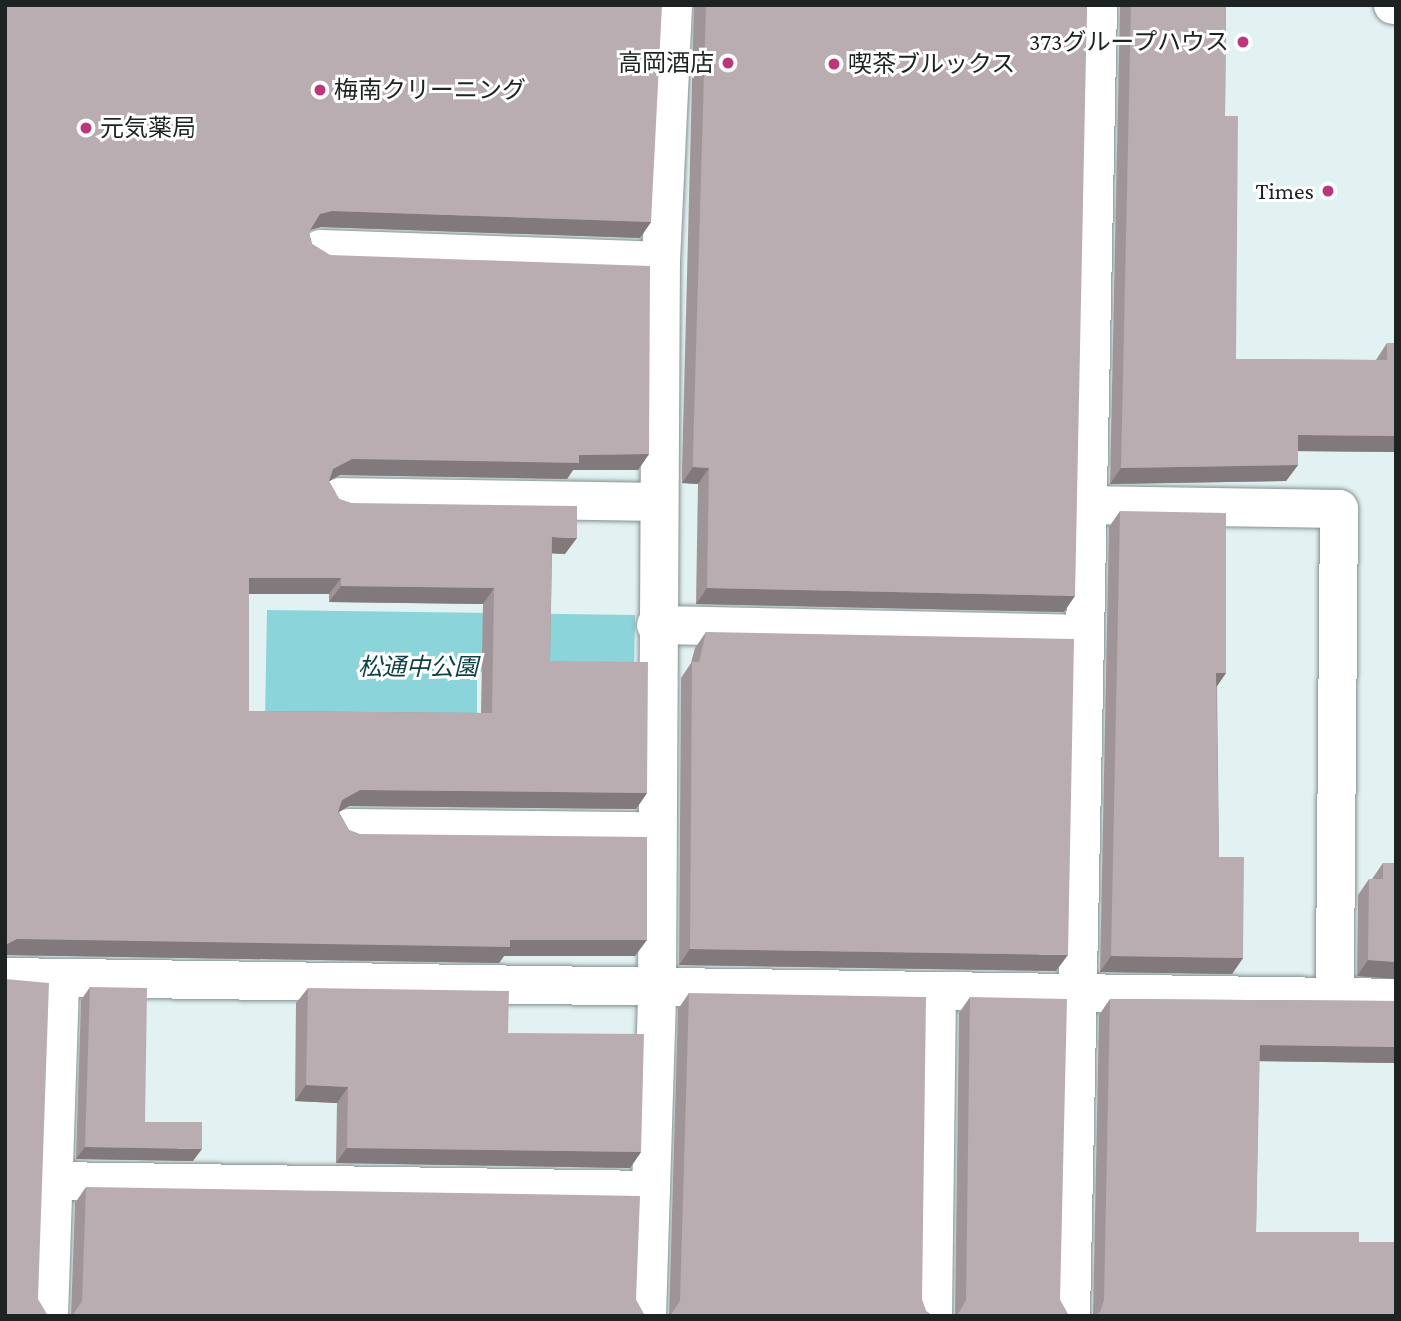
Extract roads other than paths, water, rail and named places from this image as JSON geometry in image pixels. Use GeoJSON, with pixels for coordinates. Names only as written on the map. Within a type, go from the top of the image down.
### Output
{"type":"FeatureCollection","features":[{"type":"Feature","properties":{"kind":"street"},"geometry":{"type":"LineString","coordinates":[[647,1316],[657,989],[653,831],[661,261],[673,5]]}},
{"type":"Feature","properties":{"kind":"street"},"geometry":{"type":"LineString","coordinates":[[1071,1316],[1098,5]]}},
{"type":"Feature","properties":{"kind":"street"},"geometry":{"type":"LineString","coordinates":[[320,249],[661,261]]}},
{"type":"Feature","properties":{"kind":"street"},"geometry":{"type":"LineString","coordinates":[[340,497],[657,502]]}},
{"type":"Feature","properties":{"kind":"street"},"geometry":{"type":"LineString","coordinates":[[1086,505],[1339,509],[1335,998]]}},
{"type":"Feature","properties":{"kind":"street"},"geometry":{"type":"LineString","coordinates":[[656,625],[1083,634]]}},
{"type":"Feature","properties":{"kind":"street"},"geometry":{"type":"LineString","coordinates":[[349,828],[653,831]]}},
{"type":"Feature","properties":{"kind":"street"},"geometry":{"type":"LineString","coordinates":[[5,977],[657,989],[1076,992],[1396,998]]}},
{"type":"Feature","properties":{"kind":"street"},"geometry":{"type":"LineString","coordinates":[[49,1316],[60,978]]}},
{"type":"Feature","properties":{"kind":"street"},"geometry":{"type":"LineString","coordinates":[[933,1316],[937,993]]}},
{"type":"Feature","properties":{"kind":"street"},"geometry":{"type":"LineString","coordinates":[[53,1181],[651,1190]]}},
{"type":"Feature","properties":{"kind":"place","name":"373グループハウス"},"geometry":{"type":"Point","coordinates":[1243,42]}},
{"type":"Feature","properties":{"kind":"place","name":"高岡酒店"},"geometry":{"type":"Point","coordinates":[728,63]}},
{"type":"Feature","properties":{"kind":"place","name":"喫茶ブルックス"},"geometry":{"type":"Point","coordinates":[834,64]}},
{"type":"Feature","properties":{"kind":"place","name":"梅南クリーニング"},"geometry":{"type":"Point","coordinates":[320,90]}},
{"type":"Feature","properties":{"kind":"place","name":"元気薬局"},"geometry":{"type":"Point","coordinates":[86,128]}},
{"type":"Feature","properties":{"kind":"place","name":"Times"},"geometry":{"type":"Point","coordinates":[1328,191]}},
{"type":"Feature","properties":{"kind":"park label","name":"松通中公園"},"geometry":{"type":"Point","coordinates":[418,667]}}]}
